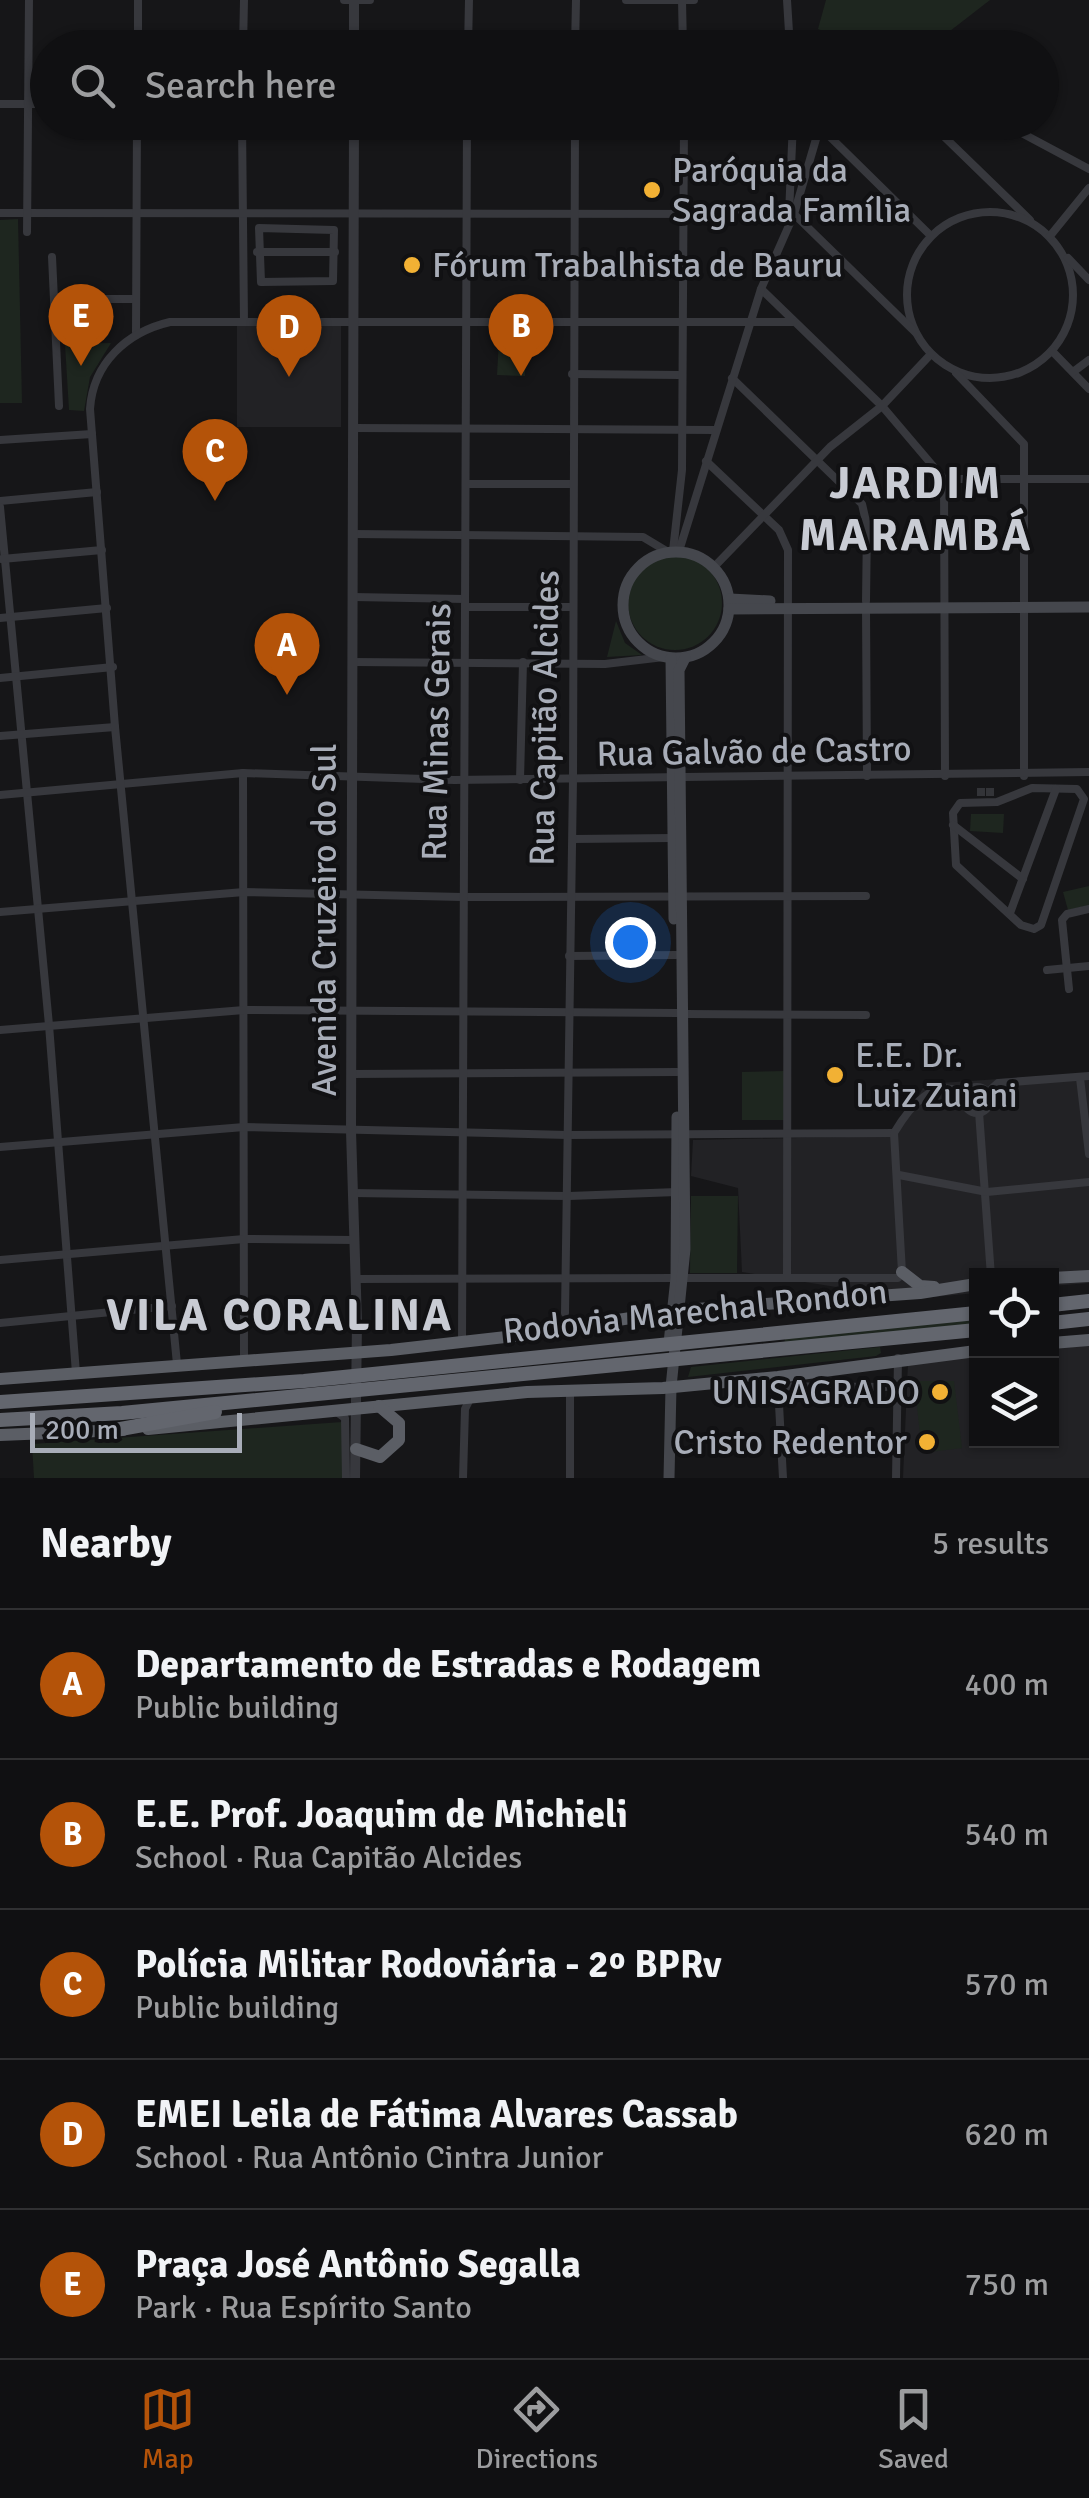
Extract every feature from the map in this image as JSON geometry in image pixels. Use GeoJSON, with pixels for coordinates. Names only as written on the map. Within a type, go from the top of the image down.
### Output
{"type":"FeatureCollection","features":[{"type":"Feature","properties":{"kind":"highway"},"geometry":{"type":"LineString","coordinates":[[902,1272],[920,1286],[951,1289]]}},
{"type":"Feature","properties":{"kind":"highway"},"geometry":{"type":"LineString","coordinates":[[1059,1278],[1089,1276]]}},
{"type":"Feature","properties":{"kind":"highway"},"geometry":{"type":"LineString","coordinates":[[0,1379],[462,1342],[969,1285]]}},
{"type":"Feature","properties":{"kind":"highway"},"geometry":{"type":"LineString","coordinates":[[1059,1304],[1089,1302]]}},
{"type":"Feature","properties":{"kind":"highway","name":"Rodovia Marechal Rondon"},"geometry":{"type":"LineString","coordinates":[[0,1402],[284,1382],[969,1314]]}},
{"type":"Feature","properties":{"kind":"highway"},"geometry":{"type":"LineString","coordinates":[[1059,1322],[1089,1319]]}},
{"type":"Feature","properties":{"kind":"highway","name":"Rodovia Marechal Rondon"},"geometry":{"type":"LineString","coordinates":[[0,1420],[320,1394],[969,1331]]}},
{"type":"Feature","properties":{"kind":"highway"},"geometry":{"type":"LineString","coordinates":[[1059,1343],[1089,1340]]}},
{"type":"Feature","properties":{"kind":"highway"},"geometry":{"type":"LineString","coordinates":[[0,1435],[223,1424],[329,1409],[570,1393],[667,1381],[778,1377],[969,1351]]}},
{"type":"Feature","properties":{"kind":"highway"},"geometry":{"type":"LineString","coordinates":[[115,1430],[320,1394]]}},
{"type":"Feature","properties":{"kind":"highway"},"geometry":{"type":"LineString","coordinates":[[356,1442],[380,1457],[399,1440],[394,1415],[376,1406]]}},
{"type":"Feature","properties":{"kind":"main road"},"geometry":{"type":"LineString","coordinates":[[673,551],[702,558],[714,566],[729,604],[718,639],[673,658],[650,652],[630,631],[623,603],[632,575],[654,556],[673,551]]}},
{"type":"Feature","properties":{"kind":"main road"},"geometry":{"type":"LineString","coordinates":[[729,604],[1089,604]]}},
{"type":"Feature","properties":{"kind":"main road"},"geometry":{"type":"LineString","coordinates":[[665,1478],[667,1381],[680,1278],[681,1013],[673,658]]}},
{"type":"Feature","properties":{"kind":"main road"},"geometry":{"type":"LineString","coordinates":[[675,776],[672,838],[681,1013],[677,1072],[681,1133],[677,1192],[680,1278]]}},
{"type":"Feature","properties":{"kind":"street"},"geometry":{"type":"LineString","coordinates":[[27,232],[29,0]]}},
{"type":"Feature","properties":{"kind":"street"},"geometry":{"type":"LineString","coordinates":[[138,0],[138,30]]}},
{"type":"Feature","properties":{"kind":"street"},"geometry":{"type":"LineString","coordinates":[[244,0],[244,30]]}},
{"type":"Feature","properties":{"kind":"street"},"geometry":{"type":"LineString","coordinates":[[344,0],[370,0]]}},
{"type":"Feature","properties":{"kind":"street"},"geometry":{"type":"LineString","coordinates":[[354,0],[354,30]]}},
{"type":"Feature","properties":{"kind":"street"},"geometry":{"type":"LineString","coordinates":[[468,30],[469,0]]}},
{"type":"Feature","properties":{"kind":"street"},"geometry":{"type":"LineString","coordinates":[[575,30],[576,0]]}},
{"type":"Feature","properties":{"kind":"street"},"geometry":{"type":"LineString","coordinates":[[626,0],[694,0]]}},
{"type":"Feature","properties":{"kind":"street"},"geometry":{"type":"LineString","coordinates":[[682,0],[683,30]]}},
{"type":"Feature","properties":{"kind":"street"},"geometry":{"type":"LineString","coordinates":[[786,0],[788,30]]}},
{"type":"Feature","properties":{"kind":"street"},"geometry":{"type":"LineString","coordinates":[[0,104],[28,104]]}},
{"type":"Feature","properties":{"kind":"street"},"geometry":{"type":"LineString","coordinates":[[136,332],[137,140]]}},
{"type":"Feature","properties":{"kind":"street"},"geometry":{"type":"LineString","coordinates":[[242,140],[244,322]]}},
{"type":"Feature","properties":{"kind":"street","name":"Avenida Cruzeiro do Sul"},"geometry":{"type":"LineString","coordinates":[[354,140],[351,1131],[357,1323],[355,1478]]}},
{"type":"Feature","properties":{"kind":"street","name":"Rua Minas Gerais"},"geometry":{"type":"LineString","coordinates":[[462,1342],[466,1278],[462,780],[467,140]]}},
{"type":"Feature","properties":{"kind":"street","name":"Rua Capitão Alcides"},"geometry":{"type":"LineString","coordinates":[[565,1313],[570,1196],[566,1072],[573,780],[575,140]]}},
{"type":"Feature","properties":{"kind":"street"},"geometry":{"type":"LineString","coordinates":[[673,551],[681,494],[684,140]]}},
{"type":"Feature","properties":{"kind":"street"},"geometry":{"type":"LineString","coordinates":[[792,214],[794,140]]}},
{"type":"Feature","properties":{"kind":"street"},"geometry":{"type":"LineString","coordinates":[[673,551],[815,140]]}},
{"type":"Feature","properties":{"kind":"street"},"geometry":{"type":"LineString","coordinates":[[835,140],[930,236]]}},
{"type":"Feature","properties":{"kind":"street"},"geometry":{"type":"LineString","coordinates":[[948,140],[1050,236],[1089,280]]}},
{"type":"Feature","properties":{"kind":"street"},"geometry":{"type":"LineString","coordinates":[[1037,140],[1088,166]]}},
{"type":"Feature","properties":{"kind":"street"},"geometry":{"type":"LineString","coordinates":[[1050,236],[1089,188]]}},
{"type":"Feature","properties":{"kind":"street"},"geometry":{"type":"LineString","coordinates":[[916,333],[908,308],[908,282],[916,257],[930,236],[953,220],[979,212],[1007,212],[1032,222]]}},
{"type":"Feature","properties":{"kind":"street"},"geometry":{"type":"LineString","coordinates":[[0,213],[792,214],[1024,444],[1024,776]]}},
{"type":"Feature","properties":{"kind":"street"},"geometry":{"type":"LineString","coordinates":[[262,227],[332,229],[335,252],[330,282],[261,282],[258,252],[258,230],[262,227]]}},
{"type":"Feature","properties":{"kind":"street"},"geometry":{"type":"LineString","coordinates":[[258,252],[335,252]]}},
{"type":"Feature","properties":{"kind":"street"},"geometry":{"type":"LineString","coordinates":[[952,370],[978,378],[1005,377],[1031,368],[1052,351],[1071,314],[1074,293],[1062,253]]}},
{"type":"Feature","properties":{"kind":"street"},"geometry":{"type":"LineString","coordinates":[[52,257],[59,406]]}},
{"type":"Feature","properties":{"kind":"street"},"geometry":{"type":"LineString","coordinates":[[242,267],[257,268]]}},
{"type":"Feature","properties":{"kind":"street"},"geometry":{"type":"LineString","coordinates":[[574,268],[682,270]]}},
{"type":"Feature","properties":{"kind":"street"},"geometry":{"type":"LineString","coordinates":[[761,289],[882,406],[944,479],[944,776]]}},
{"type":"Feature","properties":{"kind":"street"},"geometry":{"type":"LineString","coordinates":[[54,299],[134,299]]}},
{"type":"Feature","properties":{"kind":"street"},"geometry":{"type":"LineString","coordinates":[[177,1364],[92,434],[91,396],[106,362],[136,332],[170,322],[793,322]]}},
{"type":"Feature","properties":{"kind":"street"},"geometry":{"type":"LineString","coordinates":[[1052,351],[1089,389]]}},
{"type":"Feature","properties":{"kind":"street"},"geometry":{"type":"LineString","coordinates":[[714,566],[817,461],[882,406],[931,354]]}},
{"type":"Feature","properties":{"kind":"street"},"geometry":{"type":"LineString","coordinates":[[1073,372],[1089,360]]}},
{"type":"Feature","properties":{"kind":"street"},"geometry":{"type":"LineString","coordinates":[[572,374],[680,375]]}},
{"type":"Feature","properties":{"kind":"street"},"geometry":{"type":"LineString","coordinates":[[732,378],[865,513],[867,776]]}},
{"type":"Feature","properties":{"kind":"street"},"geometry":{"type":"LineString","coordinates":[[354,428],[716,430]]}},
{"type":"Feature","properties":{"kind":"street"},"geometry":{"type":"LineString","coordinates":[[0,440],[92,434]]}},
{"type":"Feature","properties":{"kind":"street"},"geometry":{"type":"LineString","coordinates":[[706,461],[786,540],[787,1278]]}},
{"type":"Feature","properties":{"kind":"street"},"geometry":{"type":"LineString","coordinates":[[944,479],[1089,480]]}},
{"type":"Feature","properties":{"kind":"street"},"geometry":{"type":"LineString","coordinates":[[467,484],[573,484]]}},
{"type":"Feature","properties":{"kind":"street"},"geometry":{"type":"LineString","coordinates":[[76,1374],[49,1025],[11,617],[2,559],[0,504],[97,492]]}},
{"type":"Feature","properties":{"kind":"street"},"geometry":{"type":"LineString","coordinates":[[353,534],[648,538],[673,551]]}},
{"type":"Feature","properties":{"kind":"street"},"geometry":{"type":"LineString","coordinates":[[2,559],[102,550]]}},
{"type":"Feature","properties":{"kind":"street"},"geometry":{"type":"LineString","coordinates":[[353,597],[572,607]]}},
{"type":"Feature","properties":{"kind":"street"},"geometry":{"type":"LineString","coordinates":[[0,618],[107,608]]}},
{"type":"Feature","properties":{"kind":"street"},"geometry":{"type":"LineString","coordinates":[[353,662],[574,663],[673,658]]}},
{"type":"Feature","properties":{"kind":"street"},"geometry":{"type":"LineString","coordinates":[[520,780],[524,662]]}},
{"type":"Feature","properties":{"kind":"street"},"geometry":{"type":"LineString","coordinates":[[0,678],[112,666]]}},
{"type":"Feature","properties":{"kind":"street"},"geometry":{"type":"LineString","coordinates":[[0,736],[116,727]]}},
{"type":"Feature","properties":{"kind":"street","name":"Rua Galvão de Castro"},"geometry":{"type":"LineString","coordinates":[[0,795],[243,773],[573,780],[1089,772]]}},
{"type":"Feature","properties":{"kind":"street"},"geometry":{"type":"LineString","coordinates":[[243,773],[244,1360]]}},
{"type":"Feature","properties":{"kind":"street"},"geometry":{"type":"LineString","coordinates":[[985,795],[986,776]]}},
{"type":"Feature","properties":{"kind":"street"},"geometry":{"type":"LineString","coordinates":[[1010,914],[1056,789]]}},
{"type":"Feature","properties":{"kind":"street"},"geometry":{"type":"LineString","coordinates":[[1056,789],[1076,789],[1084,803],[1041,925],[1028,928],[956,864],[955,806],[985,795],[1056,789]]}},
{"type":"Feature","properties":{"kind":"street"},"geometry":{"type":"LineString","coordinates":[[953,825],[1023,879]]}},
{"type":"Feature","properties":{"kind":"street"},"geometry":{"type":"LineString","coordinates":[[572,839],[672,838]]}},
{"type":"Feature","properties":{"kind":"street"},"geometry":{"type":"LineString","coordinates":[[0,912],[244,892],[462,897],[866,896]]}},
{"type":"Feature","properties":{"kind":"street"},"geometry":{"type":"LineString","coordinates":[[1068,989],[1064,917],[1089,909]]}},
{"type":"Feature","properties":{"kind":"street"},"geometry":{"type":"LineString","coordinates":[[570,956],[676,955]]}},
{"type":"Feature","properties":{"kind":"street"},"geometry":{"type":"LineString","coordinates":[[1047,970],[1089,966]]}},
{"type":"Feature","properties":{"kind":"street"},"geometry":{"type":"LineString","coordinates":[[0,1030],[244,1010],[462,1015],[866,1015]]}},
{"type":"Feature","properties":{"kind":"street"},"geometry":{"type":"LineString","coordinates":[[352,1074],[677,1072]]}},
{"type":"Feature","properties":{"kind":"street"},"geometry":{"type":"LineString","coordinates":[[988,1092],[998,1083],[1085,1077],[1089,1154]]}},
{"type":"Feature","properties":{"kind":"street"},"geometry":{"type":"LineString","coordinates":[[355,1280],[566,1277],[892,1281],[902,1272],[894,1133],[933,1089],[951,1086],[966,1094]]}},
{"type":"Feature","properties":{"kind":"street"},"geometry":{"type":"LineString","coordinates":[[966,1094],[976,1087],[988,1092]]}},
{"type":"Feature","properties":{"kind":"street"},"geometry":{"type":"LineString","coordinates":[[979,1112],[990,1104],[988,1092]]}},
{"type":"Feature","properties":{"kind":"street"},"geometry":{"type":"LineString","coordinates":[[966,1094],[967,1107],[979,1112]]}},
{"type":"Feature","properties":{"kind":"street"},"geometry":{"type":"LineString","coordinates":[[979,1112],[991,1268]]}},
{"type":"Feature","properties":{"kind":"street"},"geometry":{"type":"LineString","coordinates":[[0,1147],[244,1127],[568,1134],[894,1133]]}},
{"type":"Feature","properties":{"kind":"street"},"geometry":{"type":"LineString","coordinates":[[899,1175],[987,1192],[1089,1182]]}},
{"type":"Feature","properties":{"kind":"street"},"geometry":{"type":"LineString","coordinates":[[352,1194],[465,1192],[570,1196],[677,1192]]}},
{"type":"Feature","properties":{"kind":"street"},"geometry":{"type":"LineString","coordinates":[[0,1260],[244,1239],[354,1240]]}},
{"type":"Feature","properties":{"kind":"street"},"geometry":{"type":"LineString","coordinates":[[0,1323],[172,1306]]}},
{"type":"Feature","properties":{"kind":"street"},"geometry":{"type":"LineString","coordinates":[[896,1478],[898,1358]]}},
{"type":"Feature","properties":{"kind":"street"},"geometry":{"type":"LineString","coordinates":[[667,1381],[898,1387]]}},
{"type":"Feature","properties":{"kind":"street"},"geometry":{"type":"LineString","coordinates":[[778,1386],[783,1478]]}},
{"type":"Feature","properties":{"kind":"street"},"geometry":{"type":"LineString","coordinates":[[570,1393],[570,1478]]}},
{"type":"Feature","properties":{"kind":"street"},"geometry":{"type":"LineString","coordinates":[[464,1478],[465,1409],[471,1397]]}},
{"type":"Feature","properties":{"kind":"street"},"geometry":{"type":"LineString","coordinates":[[329,1409],[346,1418],[346,1478]]}},
{"type":"Feature","properties":{"kind":"shaded area"},"geometry":{"type":"Polygon","coordinates":[[[826,0],[990,0],[951,30],[818,29],[826,0]]]}},
{"type":"Feature","properties":{"kind":"shaded area"},"geometry":{"type":"Polygon","coordinates":[[[18,219],[22,403],[0,403],[0,220],[18,219]]]}},
{"type":"Feature","properties":{"kind":"shaded area"},"geometry":{"type":"Polygon","coordinates":[[[237,326],[341,326],[341,427],[237,427],[237,326]]]}},
{"type":"Feature","properties":{"kind":"shaded area"},"geometry":{"type":"Polygon","coordinates":[[[499,340],[526,340],[525,376],[497,375],[499,340]]]}},
{"type":"Feature","properties":{"kind":"shaded area"},"geometry":{"type":"Polygon","coordinates":[[[111,343],[90,377],[84,411],[69,410],[65,344],[111,343]]]}},
{"type":"Feature","properties":{"kind":"shaded area"},"geometry":{"type":"Polygon","coordinates":[[[675,556],[693,560],[708,570],[718,585],[722,603],[718,621],[708,636],[693,646],[675,650],[657,646],[642,636],[632,621],[628,603],[632,585],[642,570],[657,560],[675,556]]]}},
{"type":"Feature","properties":{"kind":"shaded area"},"geometry":{"type":"Polygon","coordinates":[[[616,621],[625,643],[642,655],[607,657],[616,621]]]}},
{"type":"Feature","properties":{"kind":"shaded area"},"geometry":{"type":"Polygon","coordinates":[[[971,814],[1004,814],[1003,833],[970,831],[971,814]]]}},
{"type":"Feature","properties":{"kind":"shaded area"},"geometry":{"type":"Polygon","coordinates":[[[1089,886],[1089,905],[1068,910],[1063,892],[1089,886]]]}},
{"type":"Feature","properties":{"kind":"shaded area"},"geometry":{"type":"Polygon","coordinates":[[[785,1071],[785,1120],[742,1120],[742,1072],[785,1071]]]}},
{"type":"Feature","properties":{"kind":"shaded area"},"geometry":{"type":"Polygon","coordinates":[[[1089,1073],[1089,1283],[1059,1285],[1059,1268],[969,1268],[969,1294],[912,1299],[742,1272],[738,1188],[691,1176],[693,1140],[897,1136],[925,1084],[1089,1073]]]}},
{"type":"Feature","properties":{"kind":"shaded area"},"geometry":{"type":"Polygon","coordinates":[[[691,1196],[738,1196],[737,1273],[690,1273],[691,1196]]]}},
{"type":"Feature","properties":{"kind":"shaded area"},"geometry":{"type":"Polygon","coordinates":[[[969,1317],[969,1327],[784,1344],[786,1334],[969,1317]]]}},
{"type":"Feature","properties":{"kind":"shaded area","name":"UNISAGRADO"},"geometry":{"type":"Polygon","coordinates":[[[1089,1345],[1089,1478],[903,1478],[908,1363],[969,1357],[969,1448],[1059,1448],[1059,1348],[1089,1345]]]}},
{"type":"Feature","properties":{"kind":"shaded area"},"geometry":{"type":"Polygon","coordinates":[[[880,1347],[881,1353],[876,1356],[688,1377],[691,1367],[880,1347]]]}},
{"type":"Feature","properties":{"kind":"shaded area"},"geometry":{"type":"Polygon","coordinates":[[[919,1381],[954,1381],[962,1448],[922,1453],[915,1388],[919,1381]]]}},
{"type":"Feature","properties":{"kind":"shaded area"},"geometry":{"type":"Polygon","coordinates":[[[342,1422],[343,1478],[34,1478],[32,1444],[342,1422]]]}},
{"type":"Feature","properties":{"kind":"tunnel"},"geometry":{"type":"LineString","coordinates":[[981,788],[981,796]]}},
{"type":"Feature","properties":{"kind":"tunnel"},"geometry":{"type":"LineString","coordinates":[[990,788],[990,796]]}},
{"type":"Feature","properties":{"kind":"place","name":"Paróquia da Sagrada Família"},"geometry":{"type":"Point","coordinates":[652,190]}},
{"type":"Feature","properties":{"kind":"place","name":"Fórum Trabalhista de Bauru"},"geometry":{"type":"Point","coordinates":[412,265]}},
{"type":"Feature","properties":{"kind":"place","name":"Praça José Antônio Segalla"},"geometry":{"type":"Point","coordinates":[81,366]}},
{"type":"Feature","properties":{"kind":"place","name":"E.E. Prof. Joaquim de Michieli"},"geometry":{"type":"Point","coordinates":[521,376]}},
{"type":"Feature","properties":{"kind":"place","name":"EMEI Leila de Fátima Alvares Cassab"},"geometry":{"type":"Point","coordinates":[289,377]}},
{"type":"Feature","properties":{"kind":"place","name":"Polícia Militar Rodoviária - 2º BPRv"},"geometry":{"type":"Point","coordinates":[215,501]}},
{"type":"Feature","properties":{"kind":"place","name":"Departamento de Estradas e Rodagem"},"geometry":{"type":"Point","coordinates":[287,695]}},
{"type":"Feature","properties":{"kind":"place","name":"E.E. Dr. Luiz Zuiani"},"geometry":{"type":"Point","coordinates":[835,1075]}},
{"type":"Feature","properties":{"kind":"place","name":"UNISAGRADO"},"geometry":{"type":"Point","coordinates":[940,1392]}},
{"type":"Feature","properties":{"kind":"place","name":"Cristo Redentor"},"geometry":{"type":"Point","coordinates":[927,1442]}},
{"type":"Feature","properties":{"kind":"district","name":"JARDIM MARAMBÁ"},"geometry":{"type":"Point","coordinates":[916,508]}},
{"type":"Feature","properties":{"kind":"district","name":"VILA CORALINA"},"geometry":{"type":"Point","coordinates":[280,1314]}}]}
